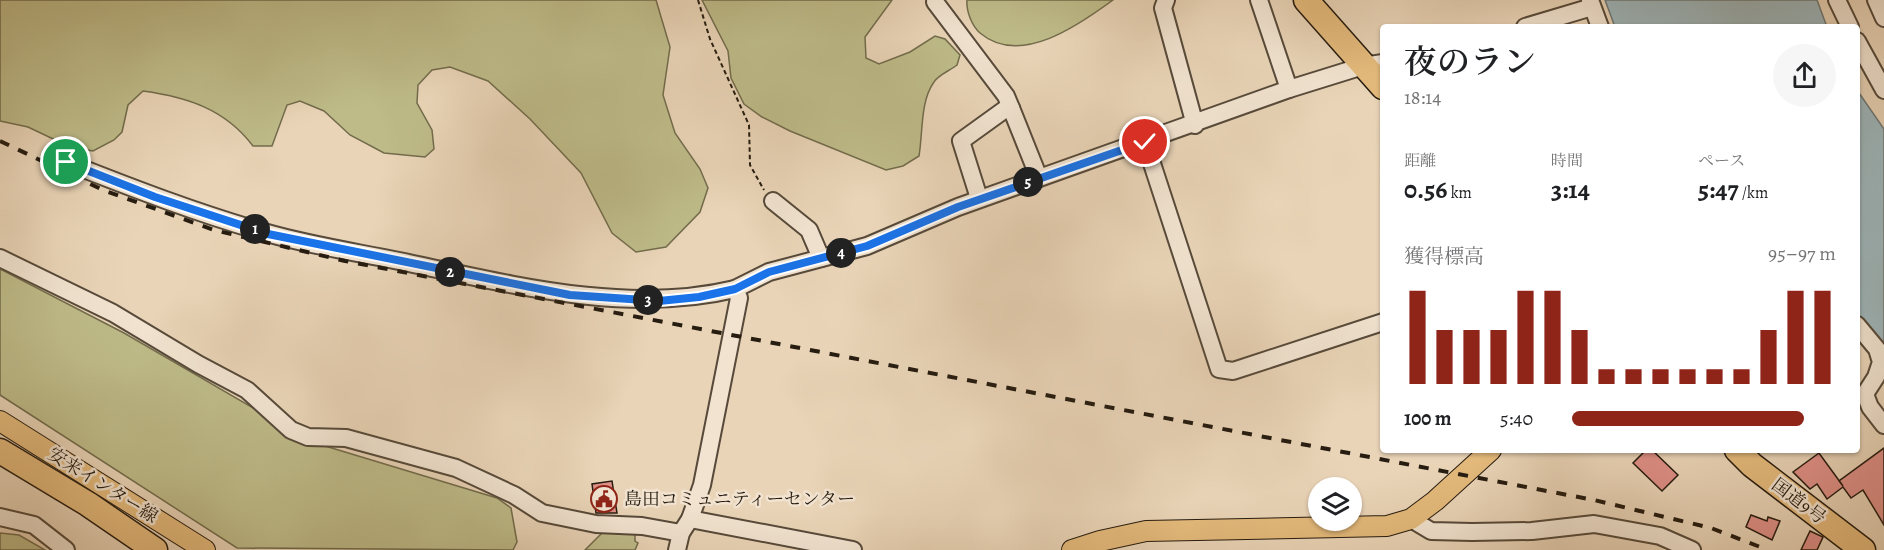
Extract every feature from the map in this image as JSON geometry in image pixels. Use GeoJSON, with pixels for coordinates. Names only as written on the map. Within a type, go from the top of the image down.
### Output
{"type":"FeatureCollection","features":[{"type":"Feature","properties":{"kind":"highway"},"geometry":{"type":"LineString","coordinates":[[1306,0],[1373,64],[1380,80]]}},
{"type":"Feature","properties":{"kind":"highway"},"geometry":{"type":"LineString","coordinates":[[0,451],[88,504],[155,550]]}},
{"type":"Feature","properties":{"kind":"highway","name":"国道9号"},"geometry":{"type":"LineString","coordinates":[[1740,453],[1752,465],[1863,550]]}},
{"type":"Feature","properties":{"kind":"main road","name":"安来インター線"},"geometry":{"type":"LineString","coordinates":[[0,422],[205,550]]}},
{"type":"Feature","properties":{"kind":"main road"},"geometry":{"type":"LineString","coordinates":[[1072,550],[1146,531],[1387,526],[1411,519],[1488,453]]}},
{"type":"Feature","properties":{"kind":"street"},"geometry":{"type":"LineString","coordinates":[[1166,0],[1163,8],[1195,125]]}},
{"type":"Feature","properties":{"kind":"street"},"geometry":{"type":"LineString","coordinates":[[1259,0],[1289,90]]}},
{"type":"Feature","properties":{"kind":"street"},"geometry":{"type":"LineString","coordinates":[[1837,0],[1849,24]]}},
{"type":"Feature","properties":{"kind":"street"},"geometry":{"type":"LineString","coordinates":[[1876,0],[1884,18]]}},
{"type":"Feature","properties":{"kind":"street"},"geometry":{"type":"LineString","coordinates":[[935,2],[1010,105],[1039,178]]}},
{"type":"Feature","properties":{"kind":"street"},"geometry":{"type":"LineString","coordinates":[[1533,24],[1591,3],[1599,24]]}},
{"type":"Feature","properties":{"kind":"street"},"geometry":{"type":"LineString","coordinates":[[1860,46],[1884,90]]}},
{"type":"Feature","properties":{"kind":"street"},"geometry":{"type":"LineString","coordinates":[[66,162],[155,197],[268,234],[559,293],[659,301],[699,297],[735,289],[769,272],[867,246],[958,207],[1289,90],[1373,64]]}},
{"type":"Feature","properties":{"kind":"street"},"geometry":{"type":"LineString","coordinates":[[978,195],[961,141],[1010,105]]}},
{"type":"Feature","properties":{"kind":"street"},"geometry":{"type":"LineString","coordinates":[[1145,142],[1219,369],[1233,371],[1380,323]]}},
{"type":"Feature","properties":{"kind":"street"},"geometry":{"type":"LineString","coordinates":[[773,201],[809,230],[821,258]]}},
{"type":"Feature","properties":{"kind":"street"},"geometry":{"type":"LineString","coordinates":[[0,258],[113,313],[198,364],[247,390],[291,430],[308,436],[346,438],[456,468],[514,495],[542,513],[596,524],[642,526],[683,534],[853,550]]}},
{"type":"Feature","properties":{"kind":"street"},"geometry":{"type":"LineString","coordinates":[[683,534],[702,485],[739,298],[735,289]]}},
{"type":"Feature","properties":{"kind":"street"},"geometry":{"type":"LineString","coordinates":[[1860,329],[1880,356],[1880,368],[1865,394],[1870,407],[1884,425]]}},
{"type":"Feature","properties":{"kind":"street"},"geometry":{"type":"LineString","coordinates":[[0,517],[34,525],[66,550]]}},
{"type":"Feature","properties":{"kind":"street"},"geometry":{"type":"LineString","coordinates":[[1411,519],[1431,531],[1452,532],[1532,531],[1594,524],[1660,536],[1692,550]]}},
{"type":"Feature","properties":{"kind":"path"},"geometry":{"type":"LineString","coordinates":[[698,0],[710,39],[749,125],[751,169],[757,182],[773,201]]}},
{"type":"Feature","properties":{"kind":"shaded area"},"geometry":{"type":"Polygon","coordinates":[[[0,0],[656,0],[670,47],[663,95],[675,133],[700,169],[708,188],[700,212],[666,247],[636,252],[612,233],[581,173],[530,119],[488,81],[450,67],[432,70],[418,85],[417,103],[432,130],[434,149],[425,157],[384,153],[350,135],[324,111],[300,101],[287,105],[272,146],[253,146],[230,123],[204,107],[175,97],[143,91],[128,105],[122,132],[114,140],[93,151],[70,147],[28,127],[0,121],[0,0]]]}},
{"type":"Feature","properties":{"kind":"shaded area"},"geometry":{"type":"Polygon","coordinates":[[[702,0],[892,0],[865,37],[866,58],[879,64],[910,52],[935,36],[945,39],[960,55],[957,65],[938,77],[926,98],[919,156],[903,166],[886,170],[790,131],[762,117],[744,104],[731,78],[728,51],[702,0]]]}},
{"type":"Feature","properties":{"kind":"shaded area"},"geometry":{"type":"Polygon","coordinates":[[[967,0],[1113,0],[1084,20],[1049,39],[1013,46],[996,42],[980,33],[970,18],[967,0]]]}},
{"type":"Feature","properties":{"kind":"shaded area"},"geometry":{"type":"Polygon","coordinates":[[[0,269],[124,333],[312,442],[497,498],[511,508],[517,542],[513,550],[237,548],[0,395],[0,269]]]}},
{"type":"Feature","properties":{"kind":"shaded area"},"geometry":{"type":"Polygon","coordinates":[[[604,531],[635,531],[635,541],[638,543],[635,550],[585,550],[604,531]]]}},
{"type":"Feature","properties":{"kind":"shaded area"},"geometry":{"type":"Polygon","coordinates":[[[0,533],[19,535],[45,550],[0,550],[0,533]]]}},
{"type":"Feature","properties":{"kind":"water"},"geometry":{"type":"Polygon","coordinates":[[[1605,0],[1817,0],[1826,24],[1614,24],[1605,0]]]}},
{"type":"Feature","properties":{"kind":"water"},"geometry":{"type":"Polygon","coordinates":[[[1860,94],[1884,129],[1884,353],[1860,323],[1860,94]]]}},
{"type":"Feature","properties":{"kind":"building"},"geometry":{"type":"Polygon","coordinates":[[[1884,448],[1884,525],[1863,490],[1851,498],[1843,487],[1827,499],[1817,484],[1810,489],[1793,472],[1819,453],[1839,481],[1884,448]]]}},
{"type":"Feature","properties":{"kind":"building"},"geometry":{"type":"Polygon","coordinates":[[[1643,453],[1655,453],[1678,475],[1662,491],[1633,463],[1643,453]]]}},
{"type":"Feature","properties":{"kind":"building","name":"島田コミュニティーセンター"},"geometry":{"type":"Polygon","coordinates":[[[612,481],[617,513],[596,513],[592,484],[612,481]]]}},
{"type":"Feature","properties":{"kind":"building"},"geometry":{"type":"Polygon","coordinates":[[[1751,515],[1767,521],[1768,517],[1780,521],[1772,540],[1746,527],[1751,515]]]}},
{"type":"Feature","properties":{"kind":"building"},"geometry":{"type":"Polygon","coordinates":[[[1810,531],[1823,537],[1817,550],[1801,550],[1810,531]]]}},
{"type":"Feature","properties":{"kind":"railway"},"geometry":{"type":"LineString","coordinates":[[0,141],[103,190],[214,230],[345,261],[1594,500],[1711,528],[1768,550]]}},
{"type":"Feature","properties":{"kind":"place","name":"島田コミュニティーセンター"},"geometry":{"type":"Point","coordinates":[604,499]}},
{"type":"Feature","properties":{"kind":"route"},"geometry":{"type":"LineString","coordinates":[[66,162],[155,197],[268,234],[570,295],[659,301],[699,297],[735,289],[769,272],[867,246],[958,207],[1145,142]]}}]}
